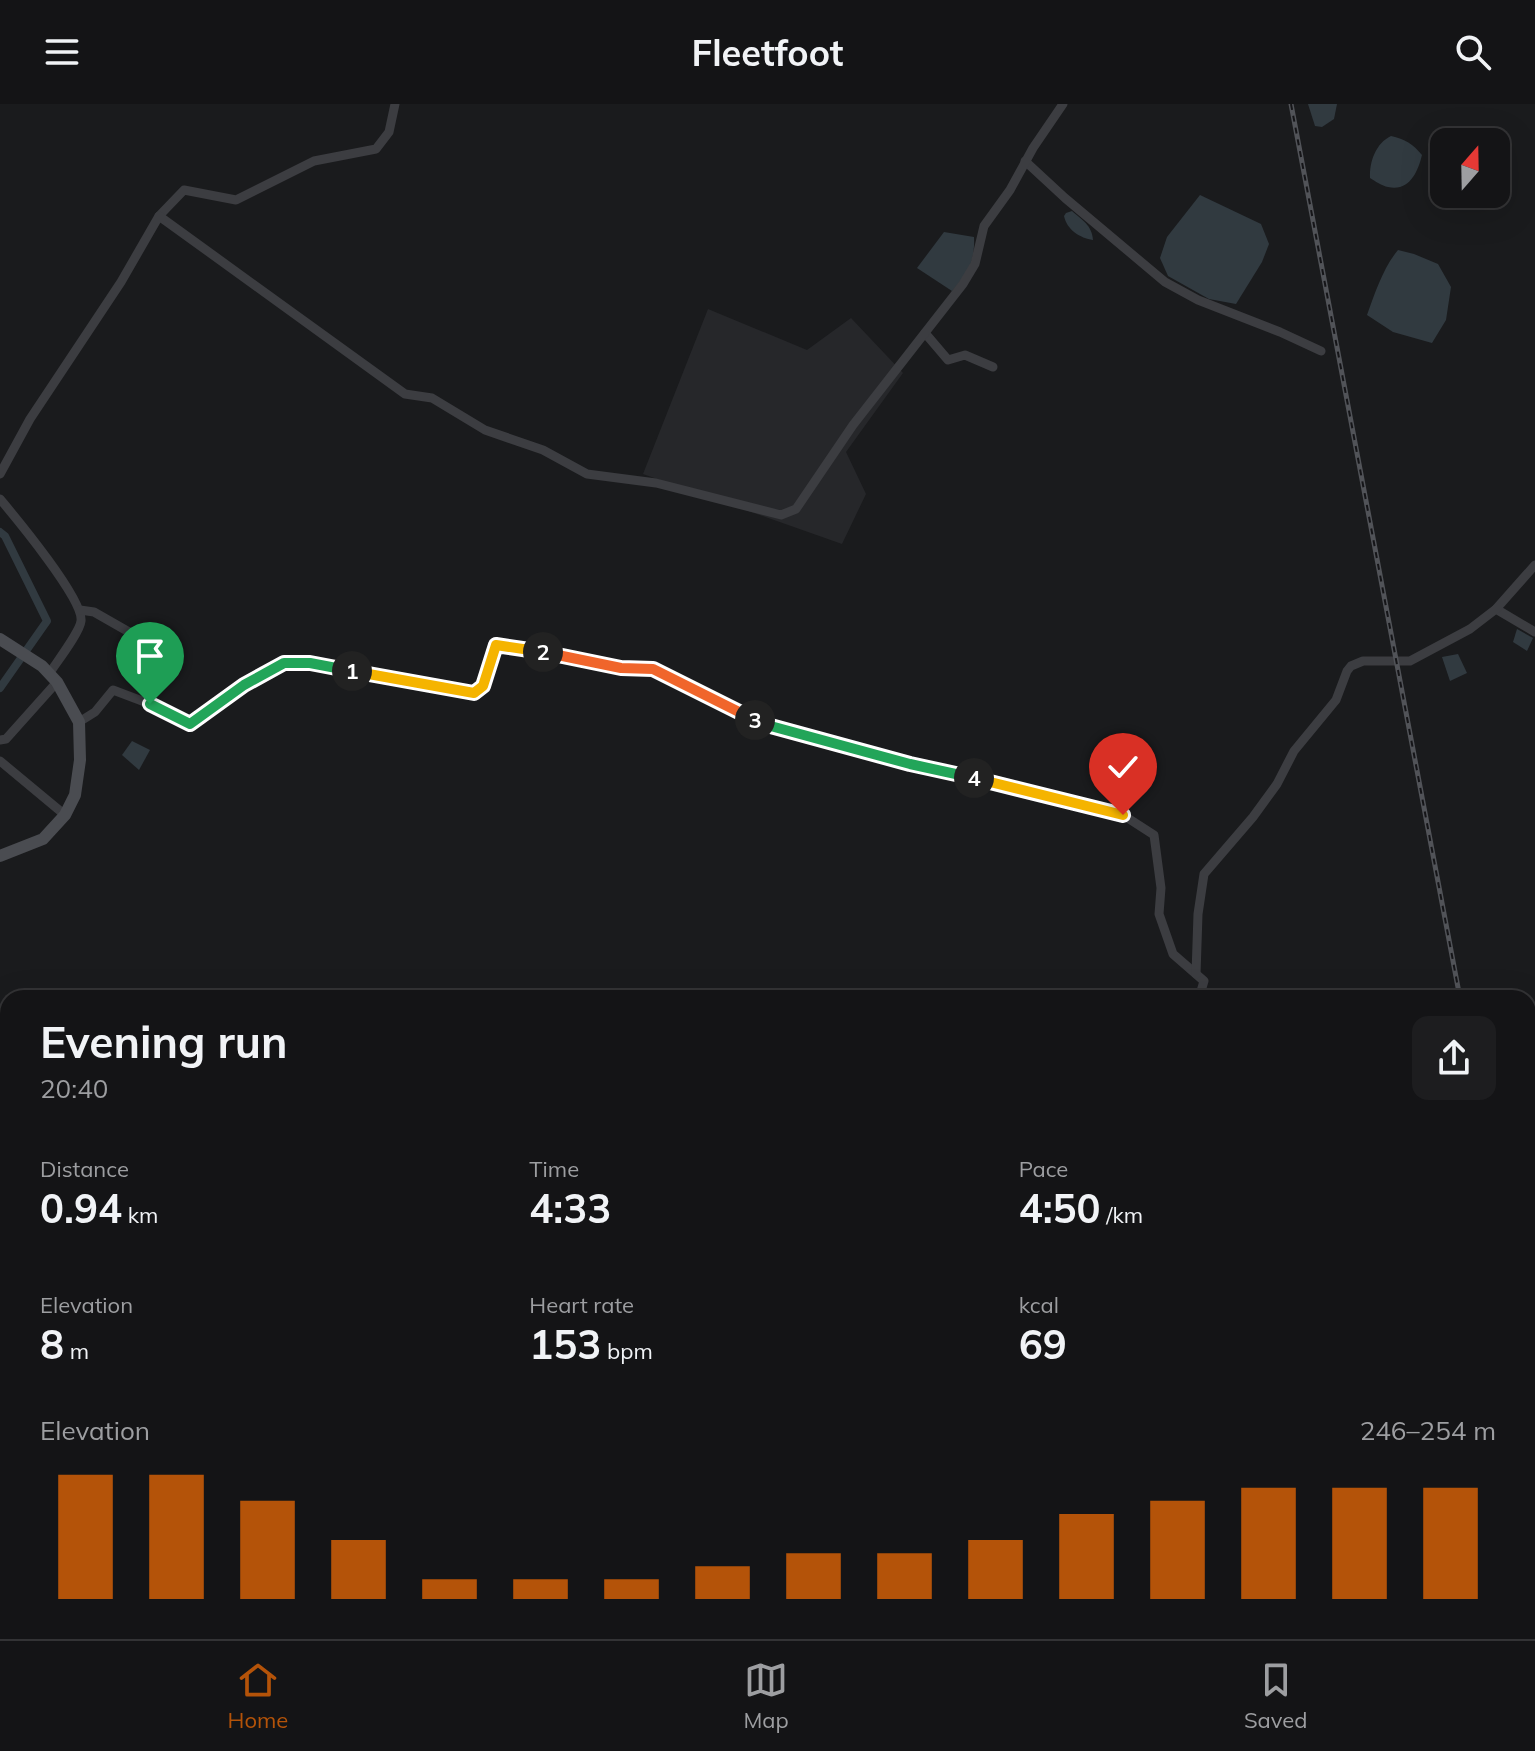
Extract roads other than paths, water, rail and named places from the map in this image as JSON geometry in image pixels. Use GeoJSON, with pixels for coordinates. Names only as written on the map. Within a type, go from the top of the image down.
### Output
{"type":"FeatureCollection","features":[{"type":"Feature","properties":{"kind":"street"},"geometry":{"type":"LineString","coordinates":[[0,474],[30,419],[121,282],[159,216],[184,190],[236,200],[314,161],[376,149],[389,132],[395,104]]}},
{"type":"Feature","properties":{"kind":"street"},"geometry":{"type":"LineString","coordinates":[[159,216],[405,394],[432,398],[485,430],[543,450],[587,474],[656,483],[781,515],[796,509],[853,425],[963,284],[975,264],[984,226],[1063,104]]}},
{"type":"Feature","properties":{"kind":"street"},"geometry":{"type":"LineString","coordinates":[[1025,161],[1165,282],[1198,300],[1321,351]]}},
{"type":"Feature","properties":{"kind":"street"},"geometry":{"type":"LineString","coordinates":[[925,333],[948,360],[965,355],[993,367]]}},
{"type":"Feature","properties":{"kind":"street"},"geometry":{"type":"LineString","coordinates":[[0,499],[46,558],[80,610],[81,623],[13,732],[0,740]]}},
{"type":"Feature","properties":{"kind":"street"},"geometry":{"type":"LineString","coordinates":[[1196,974],[1198,914],[1204,874],[1277,784],[1294,751],[1336,700],[1351,666],[1363,661],[1410,661],[1470,629],[1496,609],[1535,565]]}},
{"type":"Feature","properties":{"kind":"street"},"geometry":{"type":"LineString","coordinates":[[1496,609],[1535,632]]}},
{"type":"Feature","properties":{"kind":"street"},"geometry":{"type":"LineString","coordinates":[[80,610],[94,612],[150,644]]}},
{"type":"Feature","properties":{"kind":"street"},"geometry":{"type":"LineString","coordinates":[[0,856],[43,839],[65,815],[75,795],[80,760],[79,722],[49,674],[4,643]]}},
{"type":"Feature","properties":{"kind":"street"},"geometry":{"type":"LineString","coordinates":[[79,722],[95,712],[113,690],[190,724],[244,685],[284,663],[310,663],[474,693],[483,686],[496,645],[621,668],[653,669],[767,725],[910,764],[1123,815],[1154,835],[1161,888],[1159,914],[1173,954],[1204,981],[1201,990]]}},
{"type":"Feature","properties":{"kind":"street"},"geometry":{"type":"LineString","coordinates":[[0,761],[65,815]]}},
{"type":"Feature","properties":{"kind":"waterway"},"geometry":{"type":"LineString","coordinates":[[0,532],[5,536],[47,621],[0,688]]}},
{"type":"Feature","properties":{"kind":"railway"},"geometry":{"type":"LineString","coordinates":[[1291,104],[1458,990]]}}]}
